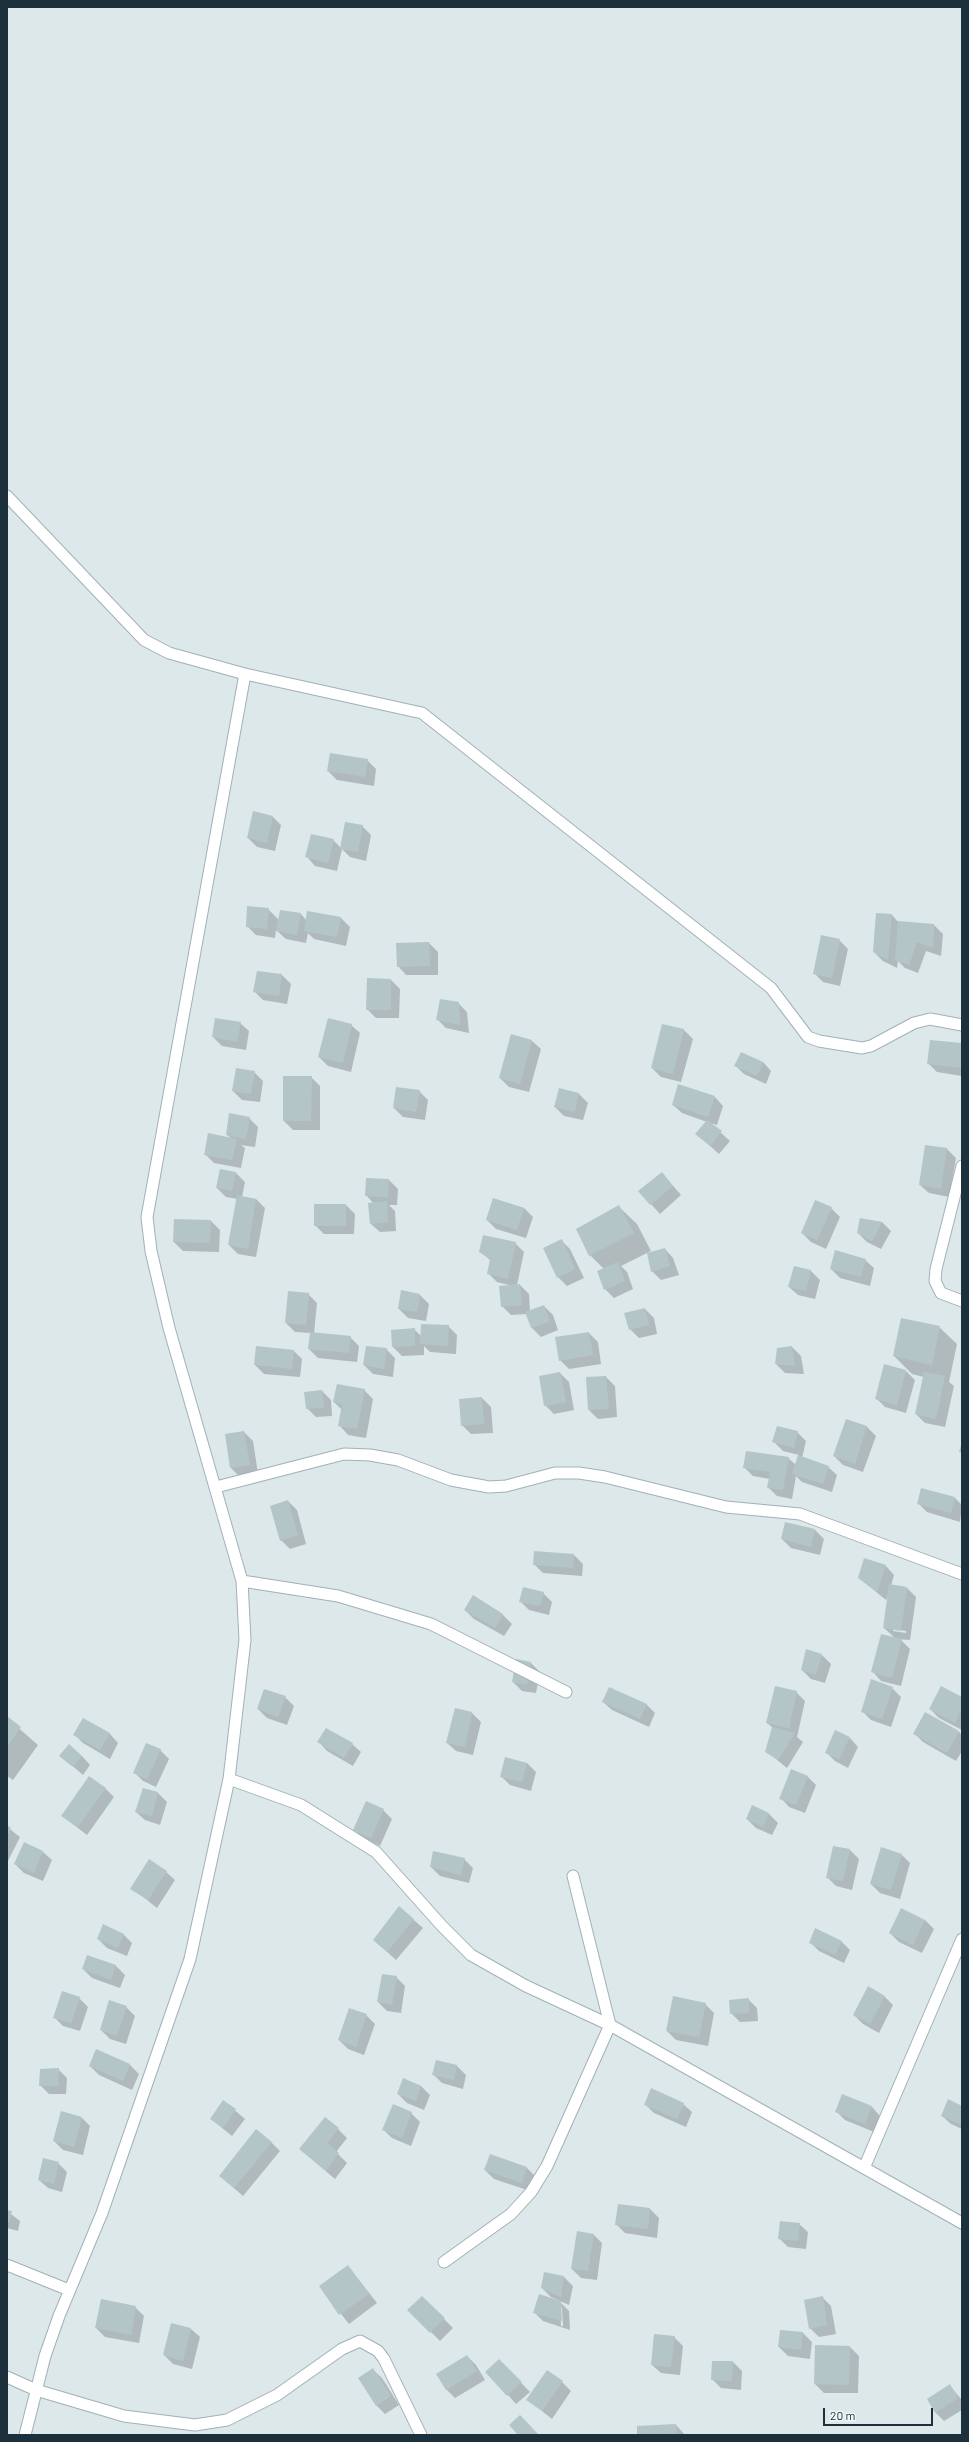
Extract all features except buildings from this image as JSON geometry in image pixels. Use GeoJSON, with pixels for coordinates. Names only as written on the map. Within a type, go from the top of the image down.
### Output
{"type":"FeatureCollection","features":[{"type":"Feature","properties":{"kind":"street"},"geometry":{"type":"LineString","coordinates":[[7,496],[144,640],[168,653],[245,674],[422,713],[771,988],[808,1037],[819,1041],[862,1048],[871,1046],[914,1023],[930,1019],[962,1025]]}},
{"type":"Feature","properties":{"kind":"street"},"geometry":{"type":"LineString","coordinates":[[25,2435],[36,2390],[69,2290],[102,2213],[190,1959],[229,1779],[245,1640],[242,1581],[169,1328],[151,1252],[147,1217],[245,674]]}},
{"type":"Feature","properties":{"kind":"street"},"geometry":{"type":"LineString","coordinates":[[962,1166],[936,1269],[936,1281],[942,1293],[962,1301]]}},
{"type":"Feature","properties":{"kind":"street"},"geometry":{"type":"LineString","coordinates":[[216,1488],[344,1454],[370,1455],[398,1460],[450,1480],[489,1487],[506,1486],[556,1473],[579,1473],[605,1476],[726,1507],[800,1514],[962,1574]]}},
{"type":"Feature","properties":{"kind":"street"},"geometry":{"type":"LineString","coordinates":[[242,1581],[338,1596],[431,1624],[566,1692]]}},
{"type":"Feature","properties":{"kind":"street"},"geometry":{"type":"LineString","coordinates":[[229,1779],[301,1804],[330,1821],[376,1852],[442,1926],[471,1955],[526,1986],[610,2025],[962,2223]]}},
{"type":"Feature","properties":{"kind":"street"},"geometry":{"type":"LineString","coordinates":[[444,2262],[511,2214],[531,2192],[547,2166],[610,2025],[573,1876]]}},
{"type":"Feature","properties":{"kind":"street"},"geometry":{"type":"LineString","coordinates":[[864,2168],[962,1939]]}},
{"type":"Feature","properties":{"kind":"street"},"geometry":{"type":"LineString","coordinates":[[7,2265],[69,2290]]}},
{"type":"Feature","properties":{"kind":"street"},"geometry":{"type":"LineString","coordinates":[[7,2377],[36,2390],[124,2416],[195,2425],[227,2420],[270,2398],[342,2349],[360,2341],[378,2351],[384,2359],[421,2435]]}}]}
